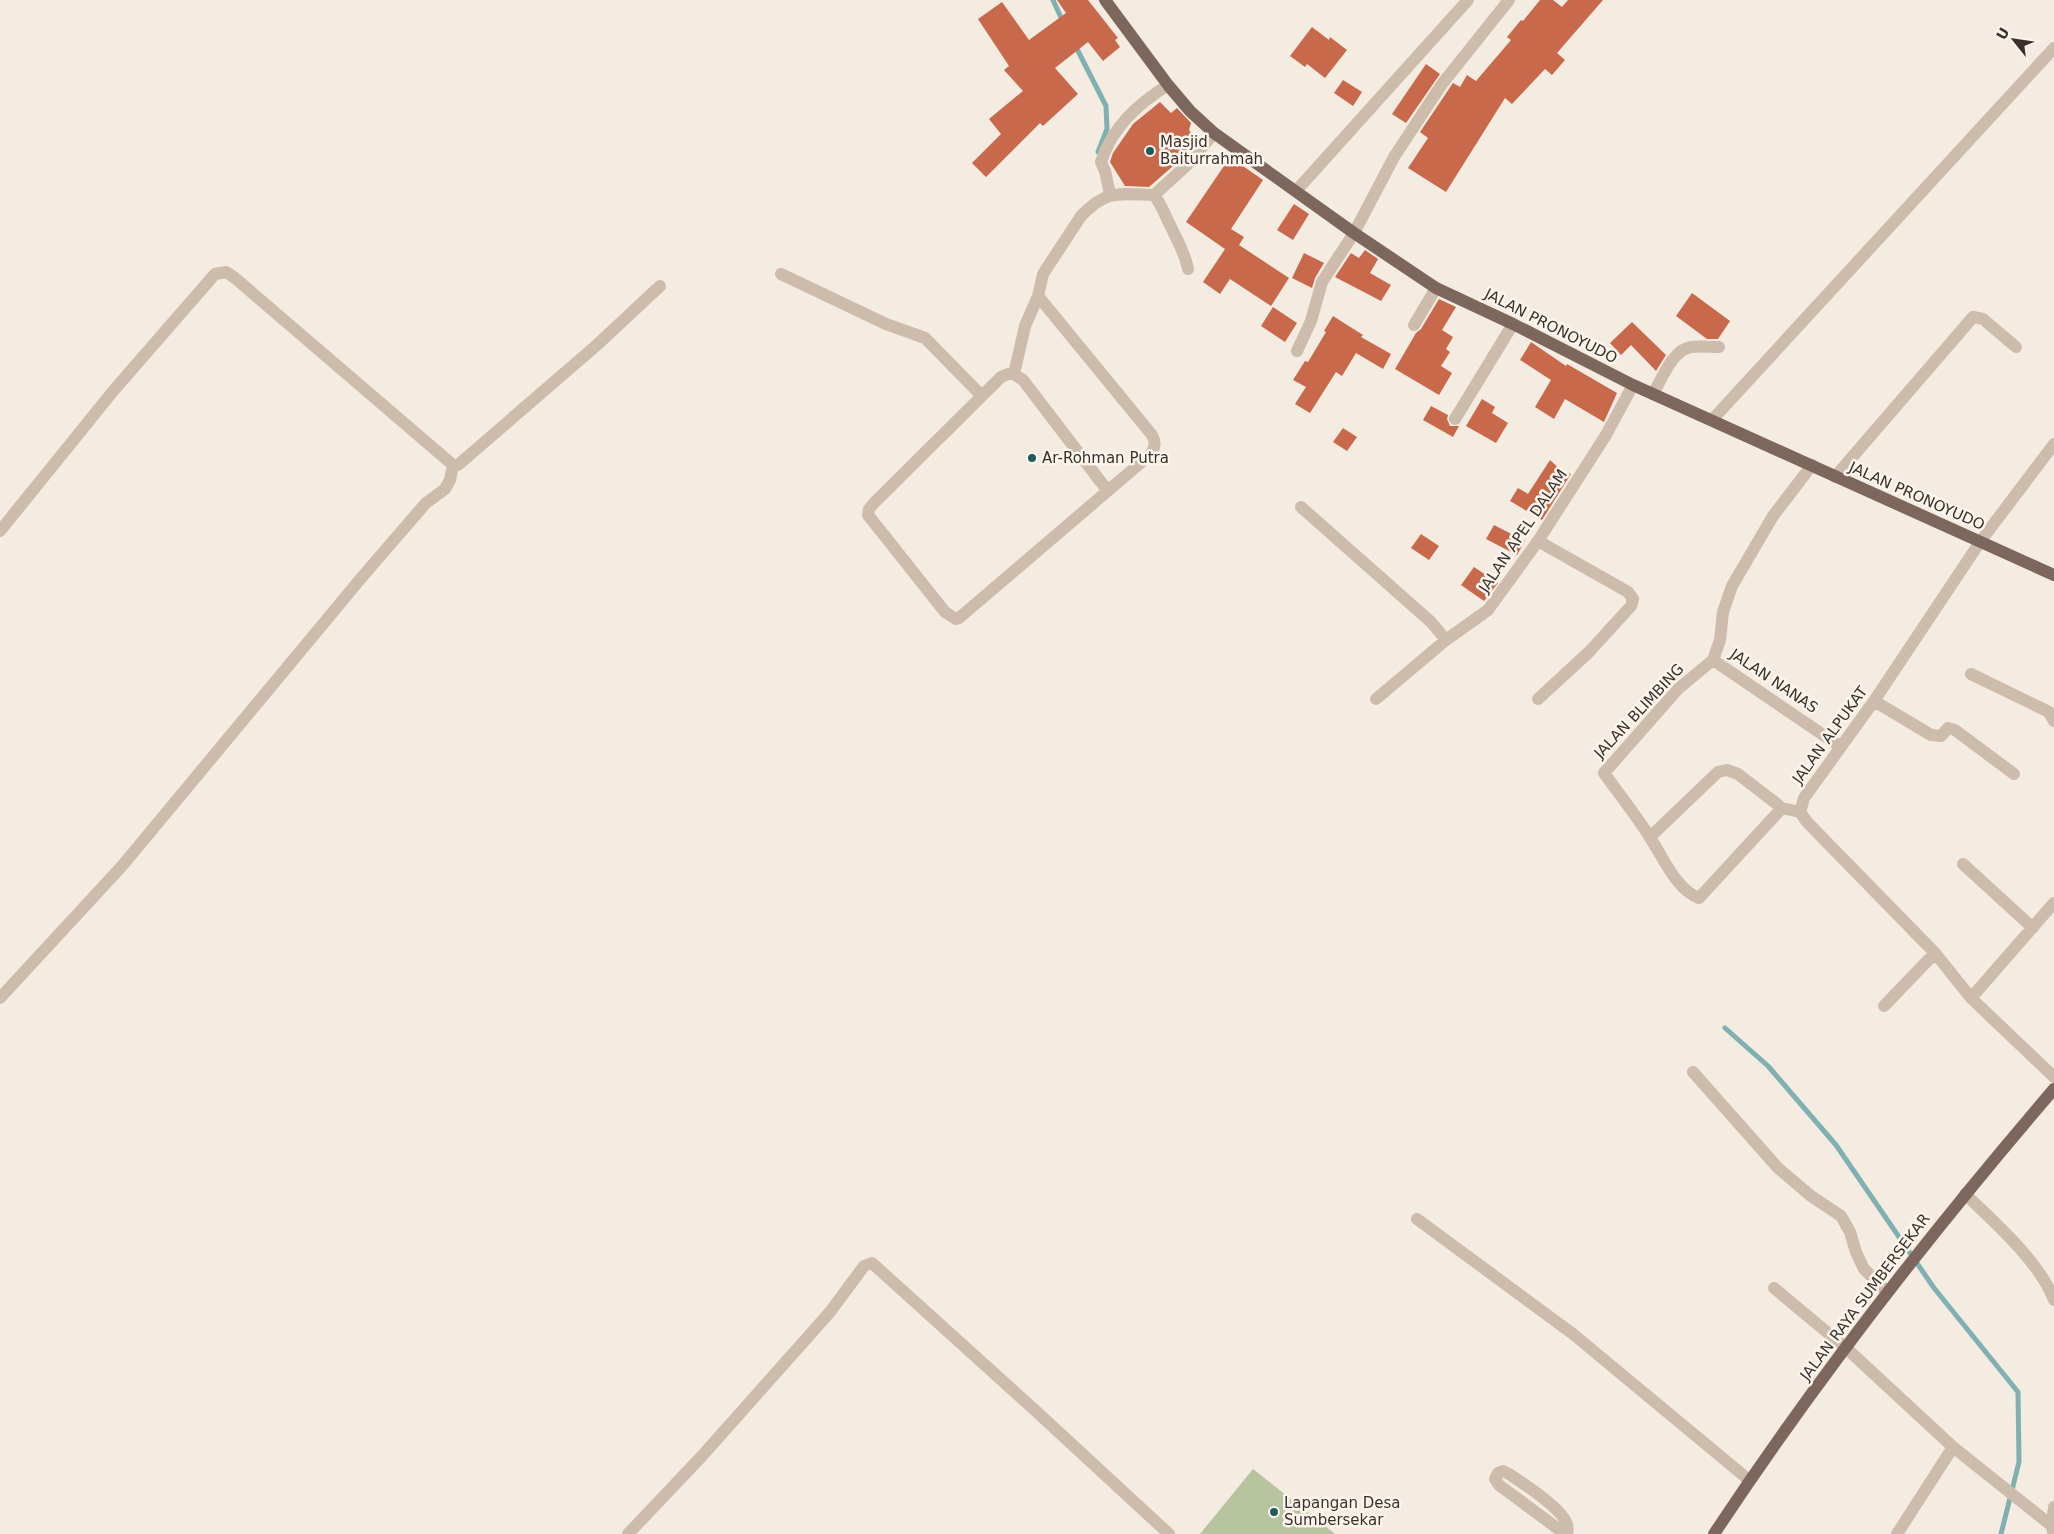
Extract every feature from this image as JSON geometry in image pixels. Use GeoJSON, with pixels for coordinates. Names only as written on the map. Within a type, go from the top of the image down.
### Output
{"type":"FeatureCollection","features":[{"type":"Feature","properties":{"kind":"main road","name":"JALAN PRONOYUDO"},"geometry":{"type":"LineString","coordinates":[[1105,0],[1168,85],[1190,111],[1214,133],[1354,233],[1436,288],[1513,324],[1633,385],[2054,575]]}},
{"type":"Feature","properties":{"kind":"main road","name":"JALAN RAYA SUMBERSEKAR"},"geometry":{"type":"LineString","coordinates":[[1714,1534],[1749,1480],[1887,1292],[1965,1194],[2054,1089]]}},
{"type":"Feature","properties":{"kind":"street"},"geometry":{"type":"LineString","coordinates":[[1296,191],[1468,0]]}},
{"type":"Feature","properties":{"kind":"street"},"geometry":{"type":"LineString","coordinates":[[1297,351],[1311,321],[1322,282],[1354,233],[1394,157],[1442,84],[1509,0]]}},
{"type":"Feature","properties":{"kind":"street"},"geometry":{"type":"LineString","coordinates":[[1712,420],[2054,48]]}},
{"type":"Feature","properties":{"kind":"street"},"geometry":{"type":"LineString","coordinates":[[1110,194],[1101,162],[1105,148],[1121,122],[1146,99],[1168,85]]}},
{"type":"Feature","properties":{"kind":"street"},"geometry":{"type":"LineString","coordinates":[[1014,374],[1025,326],[1038,296],[1043,274],[1081,216],[1088,208],[1110,194],[1154,195],[1186,166],[1214,133]]}},
{"type":"Feature","properties":{"kind":"street"},"geometry":{"type":"LineString","coordinates":[[1154,195],[1160,202],[1171,228],[1182,247],[1188,269]]}},
{"type":"Feature","properties":{"kind":"street"},"geometry":{"type":"LineString","coordinates":[[0,531],[198,290],[215,274],[220,272],[226,272],[235,278],[452,465],[462,463],[512,420],[660,286]]}},
{"type":"Feature","properties":{"kind":"street"},"geometry":{"type":"LineString","coordinates":[[781,274],[886,324],[925,338],[981,395]]}},
{"type":"Feature","properties":{"kind":"street"},"geometry":{"type":"LineString","coordinates":[[1414,324],[1436,288]]}},
{"type":"Feature","properties":{"kind":"street"},"geometry":{"type":"LineString","coordinates":[[1038,296],[1154,440],[1155,448],[1151,454],[963,616],[956,619],[945,612],[872,521],[868,511],[874,502],[981,395],[1008,374],[1014,374],[1023,380],[1107,490]]}},
{"type":"Feature","properties":{"kind":"street"},"geometry":{"type":"LineString","coordinates":[[1835,477],[1973,317],[1983,319],[2016,347]]}},
{"type":"Feature","properties":{"kind":"street"},"geometry":{"type":"LineString","coordinates":[[1455,419],[1513,324]]}},
{"type":"Feature","properties":{"kind":"street"},"geometry":{"type":"LineString","coordinates":[[1653,394],[1676,356],[1682,350],[1690,347],[1719,347]]}},
{"type":"Feature","properties":{"kind":"street","name":"JALAN APEL DALAM"},"geometry":{"type":"LineString","coordinates":[[1376,699],[1446,640],[1488,610],[1538,541],[1606,435],[1633,385]]}},
{"type":"Feature","properties":{"kind":"street","name":"JALAN ALPUKAT"},"geometry":{"type":"LineString","coordinates":[[1800,812],[1804,798],[1874,701],[1980,542],[2054,444]]}},
{"type":"Feature","properties":{"kind":"street"},"geometry":{"type":"LineString","coordinates":[[0,998],[122,866],[362,577],[426,503],[444,489],[450,480],[452,465]]}},
{"type":"Feature","properties":{"kind":"street"},"geometry":{"type":"LineString","coordinates":[[1713,660],[1720,640],[1723,612],[1732,586],[1773,516],[1812,465]]}},
{"type":"Feature","properties":{"kind":"street"},"geometry":{"type":"LineString","coordinates":[[1301,508],[1431,622],[1446,640]]}},
{"type":"Feature","properties":{"kind":"street"},"geometry":{"type":"LineString","coordinates":[[1538,541],[1628,592],[1633,598],[1631,606],[1589,652],[1538,699]]}},
{"type":"Feature","properties":{"kind":"street","name":"JALAN NANAS"},"geometry":{"type":"LineString","coordinates":[[1713,660],[1841,747]]}},
{"type":"Feature","properties":{"kind":"street","name":"JALAN BLIMBING"},"geometry":{"type":"LineString","coordinates":[[1650,837],[1604,773],[1678,689],[1713,660]]}},
{"type":"Feature","properties":{"kind":"street"},"geometry":{"type":"LineString","coordinates":[[1971,674],[2049,712],[2054,721]]}},
{"type":"Feature","properties":{"kind":"street"},"geometry":{"type":"LineString","coordinates":[[1874,701],[1931,735],[1942,736],[1948,728],[1955,730],[2014,774]]}},
{"type":"Feature","properties":{"kind":"street"},"geometry":{"type":"LineString","coordinates":[[1782,808],[1699,898],[1689,893],[1676,879],[1650,837],[1718,772],[1727,770],[1738,774],[1782,808],[1800,812],[1807,822],[1935,953],[1971,998],[2054,1077]]}},
{"type":"Feature","properties":{"kind":"street"},"geometry":{"type":"LineString","coordinates":[[1963,864],[2033,928]]}},
{"type":"Feature","properties":{"kind":"street"},"geometry":{"type":"LineString","coordinates":[[1971,998],[2054,903]]}},
{"type":"Feature","properties":{"kind":"street"},"geometry":{"type":"LineString","coordinates":[[1884,1006],[1935,953]]}},
{"type":"Feature","properties":{"kind":"street"},"geometry":{"type":"LineString","coordinates":[[1693,1072],[1778,1168],[1811,1196],[1841,1216],[1850,1232],[1864,1269],[1887,1292]]}},
{"type":"Feature","properties":{"kind":"street"},"geometry":{"type":"LineString","coordinates":[[1965,1194],[2022,1252],[2047,1284],[2054,1300]]}},
{"type":"Feature","properties":{"kind":"street"},"geometry":{"type":"LineString","coordinates":[[1418,1219],[1573,1334],[1749,1480]]}},
{"type":"Feature","properties":{"kind":"street"},"geometry":{"type":"LineString","coordinates":[[628,1534],[702,1456],[830,1312],[864,1266],[872,1263],[1169,1534]]}},
{"type":"Feature","properties":{"kind":"street"},"geometry":{"type":"LineString","coordinates":[[1774,1288],[1846,1348],[1953,1447],[2053,1530]]}},
{"type":"Feature","properties":{"kind":"street"},"geometry":{"type":"LineString","coordinates":[[1896,1534],[1953,1447]]}},
{"type":"Feature","properties":{"kind":"street"},"geometry":{"type":"LineString","coordinates":[[1498,1473],[1509,1474],[1555,1509],[1566,1521],[1568,1529],[1566,1534],[1499,1485],[1495,1479],[1498,1473]]}},
{"type":"Feature","properties":{"kind":"street"},"geometry":{"type":"LineString","coordinates":[[2053,1530],[2054,1507]]}},
{"type":"Feature","properties":{"kind":"green space"},"geometry":{"type":"Polygon","coordinates":[[[1253,1469],[1335,1534],[1200,1534],[1253,1469]]]}},
{"type":"Feature","properties":{"kind":"building"},"geometry":{"type":"Polygon","coordinates":[[[1057,0],[1088,0],[1118,38],[1115,40],[1120,47],[1103,61],[1088,42],[1055,68],[1078,94],[1043,126],[1040,123],[986,177],[972,163],[1001,134],[989,119],[1023,91],[1004,70],[1009,66],[978,19],[1002,2],[1029,40],[1066,13],[1057,0]]]}},
{"type":"Feature","properties":{"kind":"building"},"geometry":{"type":"Polygon","coordinates":[[[1540,0],[1553,0],[1562,7],[1568,0],[1603,0],[1557,53],[1565,60],[1552,75],[1545,69],[1512,104],[1505,98],[1446,192],[1408,168],[1428,138],[1420,132],[1453,83],[1460,87],[1467,75],[1476,81],[1511,40],[1507,37],[1540,0]]]}},
{"type":"Feature","properties":{"kind":"building"},"geometry":{"type":"Polygon","coordinates":[[[1312,27],[1329,40],[1330,37],[1347,50],[1325,78],[1307,64],[1305,67],[1290,56],[1312,27]]]}},
{"type":"Feature","properties":{"kind":"building"},"geometry":{"type":"Polygon","coordinates":[[[1426,64],[1440,74],[1406,123],[1392,114],[1426,64]]]}},
{"type":"Feature","properties":{"kind":"building"},"geometry":{"type":"Polygon","coordinates":[[[1343,80],[1362,92],[1353,106],[1334,93],[1343,80]]]}},
{"type":"Feature","properties":{"kind":"building","name":"Masjid Baiturrahmah"},"geometry":{"type":"Polygon","coordinates":[[[1160,102],[1171,113],[1177,108],[1191,123],[1189,130],[1197,141],[1180,160],[1149,187],[1125,186],[1110,162],[1113,153],[1133,124],[1160,102]]]}},
{"type":"Feature","properties":{"kind":"building"},"geometry":{"type":"Polygon","coordinates":[[[1230,157],[1263,180],[1231,229],[1244,237],[1239,245],[1289,278],[1271,306],[1230,279],[1220,294],[1203,282],[1225,249],[1186,222],[1230,157]]]}},
{"type":"Feature","properties":{"kind":"building"},"geometry":{"type":"Polygon","coordinates":[[[1294,204],[1309,214],[1293,240],[1277,230],[1294,204]]]}},
{"type":"Feature","properties":{"kind":"building"},"geometry":{"type":"Polygon","coordinates":[[[1365,250],[1378,259],[1370,273],[1391,285],[1381,301],[1335,277],[1351,253],[1359,258],[1365,250]]]}},
{"type":"Feature","properties":{"kind":"building"},"geometry":{"type":"Polygon","coordinates":[[[1304,253],[1324,263],[1315,278],[1312,288],[1292,278],[1304,253]]]}},
{"type":"Feature","properties":{"kind":"building"},"geometry":{"type":"Polygon","coordinates":[[[1692,293],[1730,321],[1718,339],[1707,339],[1676,316],[1692,293]]]}},
{"type":"Feature","properties":{"kind":"building"},"geometry":{"type":"Polygon","coordinates":[[[1439,299],[1456,307],[1442,330],[1453,337],[1446,349],[1450,352],[1441,366],[1452,373],[1439,395],[1395,369],[1439,299]]]}},
{"type":"Feature","properties":{"kind":"building"},"geometry":{"type":"Polygon","coordinates":[[[1273,307],[1297,323],[1285,342],[1261,326],[1273,307]]]}},
{"type":"Feature","properties":{"kind":"building"},"geometry":{"type":"Polygon","coordinates":[[[1333,316],[1363,335],[1361,337],[1391,354],[1383,369],[1356,353],[1342,376],[1336,372],[1310,413],[1295,404],[1306,387],[1293,380],[1305,361],[1308,362],[1333,316]]]}},
{"type":"Feature","properties":{"kind":"building"},"geometry":{"type":"Polygon","coordinates":[[[1632,322],[1666,355],[1656,371],[1631,345],[1621,355],[1610,343],[1632,322]]]}},
{"type":"Feature","properties":{"kind":"building"},"geometry":{"type":"Polygon","coordinates":[[[1531,342],[1566,366],[1567,364],[1617,393],[1604,422],[1565,399],[1554,419],[1535,407],[1551,380],[1520,360],[1531,342]]]}},
{"type":"Feature","properties":{"kind":"building"},"geometry":{"type":"Polygon","coordinates":[[[1482,399],[1495,407],[1492,413],[1508,423],[1496,443],[1466,426],[1482,399]]]}},
{"type":"Feature","properties":{"kind":"building"},"geometry":{"type":"Polygon","coordinates":[[[1431,406],[1448,415],[1447,419],[1450,426],[1459,426],[1453,437],[1423,420],[1431,406]]]}},
{"type":"Feature","properties":{"kind":"building"},"geometry":{"type":"Polygon","coordinates":[[[1343,428],[1357,437],[1347,451],[1333,442],[1343,428]]]}},
{"type":"Feature","properties":{"kind":"building"},"geometry":{"type":"Polygon","coordinates":[[[1550,460],[1562,471],[1571,474],[1542,520],[1510,501],[1518,488],[1528,494],[1550,460]]]}},
{"type":"Feature","properties":{"kind":"building"},"geometry":{"type":"Polygon","coordinates":[[[1494,525],[1525,541],[1517,555],[1486,539],[1494,525]]]}},
{"type":"Feature","properties":{"kind":"building"},"geometry":{"type":"Polygon","coordinates":[[[1421,534],[1439,546],[1429,560],[1411,548],[1421,534]]]}},
{"type":"Feature","properties":{"kind":"building"},"geometry":{"type":"Polygon","coordinates":[[[1474,567],[1498,583],[1484,601],[1461,585],[1474,567]]]}},
{"type":"Feature","properties":{"kind":"waterway"},"geometry":{"type":"LineString","coordinates":[[1053,0],[1063,22]]}},
{"type":"Feature","properties":{"kind":"waterway"},"geometry":{"type":"LineString","coordinates":[[1075,45],[1106,106],[1107,129],[1098,152]]}},
{"type":"Feature","properties":{"kind":"waterway"},"geometry":{"type":"LineString","coordinates":[[1725,1028],[1768,1066],[1836,1145],[1934,1288],[2018,1392],[2019,1462],[2001,1534]]}},
{"type":"Feature","properties":{"kind":"place","name":"Masjid Baiturrahmah"},"geometry":{"type":"Point","coordinates":[1150,151]}},
{"type":"Feature","properties":{"kind":"place","name":"Ar-Rohman Putra"},"geometry":{"type":"Point","coordinates":[1032,458]}},
{"type":"Feature","properties":{"kind":"place","name":"Lapangan Desa Sumbersekar"},"geometry":{"type":"Point","coordinates":[1274,1512]}}]}
